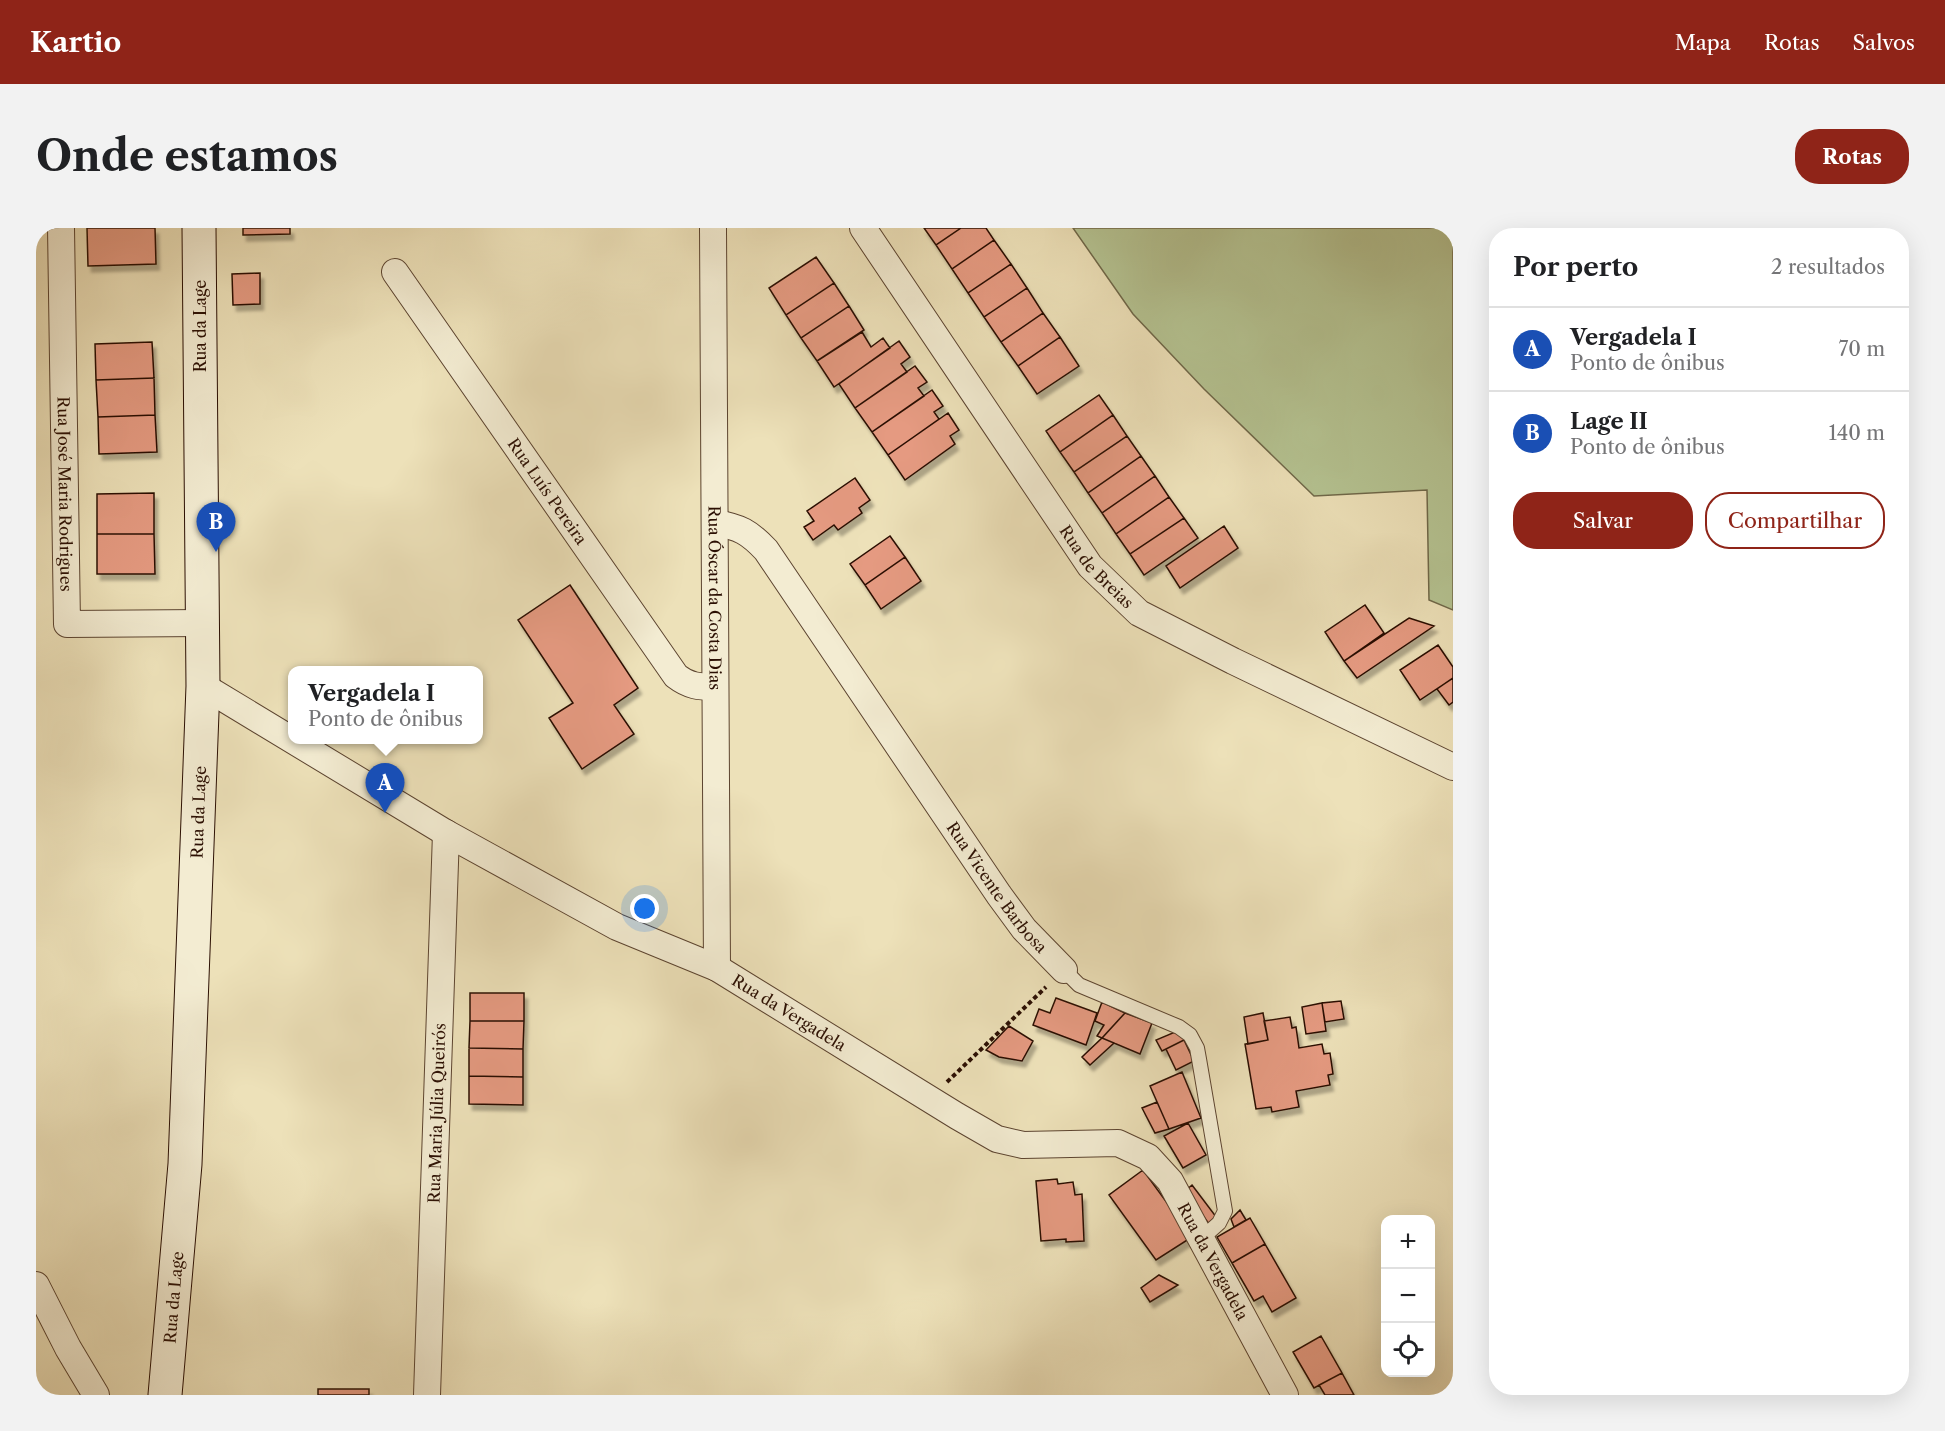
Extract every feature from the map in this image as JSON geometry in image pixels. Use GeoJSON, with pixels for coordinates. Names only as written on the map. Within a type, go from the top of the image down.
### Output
{"type":"FeatureCollection","features":[{"type":"Feature","properties":{"kind":"street","name":"Rua José Maria Rodrigues"},"geometry":{"type":"LineString","coordinates":[[61,228],[67,624],[202,623]]}},
{"type":"Feature","properties":{"kind":"street","name":"Rua da Lage"},"geometry":{"type":"LineString","coordinates":[[165,1395],[185,1164],[203,686],[199,228]]}},
{"type":"Feature","properties":{"kind":"street","name":"Rua Óscar da Costa Dias"},"geometry":{"type":"LineString","coordinates":[[713,228],[717,968]]}},
{"type":"Feature","properties":{"kind":"street","name":"Rua de Breias"},"geometry":{"type":"LineString","coordinates":[[863,228],[1090,566],[1139,613],[1233,661],[1453,766]]}},
{"type":"Feature","properties":{"kind":"street","name":"Rua Luís Pereira"},"geometry":{"type":"LineString","coordinates":[[395,272],[676,676],[687,684],[716,687]]}},
{"type":"Feature","properties":{"kind":"street","name":"Rua Vicente Barbosa"},"geometry":{"type":"LineString","coordinates":[[715,523],[735,526],[753,536],[766,550],[999,895],[1024,928],[1064,970]]}},
{"type":"Feature","properties":{"kind":"street","name":"Rua da Vergadela"},"geometry":{"type":"LineString","coordinates":[[203,686],[288,737]]}},
{"type":"Feature","properties":{"kind":"street","name":"Rua da Vergadela"},"geometry":{"type":"LineString","coordinates":[[300,744],[446,832],[617,927],[717,968],[997,1139],[1023,1145],[1118,1143],[1148,1157],[1170,1180],[1285,1395]]}},
{"type":"Feature","properties":{"kind":"street","name":"Rua Maria Júlia Queirós"},"geometry":{"type":"LineString","coordinates":[[427,1395],[446,832]]}},
{"type":"Feature","properties":{"kind":"street"},"geometry":{"type":"LineString","coordinates":[[36,1285],[68,1348],[96,1395]]}},
{"type":"Feature","properties":{"kind":"lane","name":"Rua Vicente Barbosa"},"geometry":{"type":"LineString","coordinates":[[1064,970],[1079,985],[1179,1027],[1190,1035],[1197,1048],[1226,1210],[1219,1223],[1201,1239]]}},
{"type":"Feature","properties":{"kind":"path"},"geometry":{"type":"LineString","coordinates":[[930,1099],[1064,970]]}},
{"type":"Feature","properties":{"kind":"green space"},"geometry":{"type":"Polygon","coordinates":[[[1073,228],[1453,228],[1453,610],[1429,600],[1427,490],[1314,496],[1204,389],[1133,314],[1073,228]]]}},
{"type":"Feature","properties":{"kind":"building"},"geometry":{"type":"Polygon","coordinates":[[[87,228],[155,228],[156,264],[88,266],[87,228]]]}},
{"type":"Feature","properties":{"kind":"building"},"geometry":{"type":"Polygon","coordinates":[[[243,228],[290,228],[290,234],[243,235],[243,228]]]}},
{"type":"Feature","properties":{"kind":"building"},"geometry":{"type":"Polygon","coordinates":[[[924,228],[961,228],[936,245],[924,228]]]}},
{"type":"Feature","properties":{"kind":"building"},"geometry":{"type":"Polygon","coordinates":[[[961,228],[986,228],[994,240],[952,269],[936,245],[961,228]]]}},
{"type":"Feature","properties":{"kind":"building"},"geometry":{"type":"Polygon","coordinates":[[[994,240],[1011,264],[968,293],[952,269],[994,240]]]}},
{"type":"Feature","properties":{"kind":"building"},"geometry":{"type":"Polygon","coordinates":[[[816,257],[834,283],[786,315],[769,288],[816,257]]]}},
{"type":"Feature","properties":{"kind":"building"},"geometry":{"type":"Polygon","coordinates":[[[1011,264],[1027,288],[984,317],[968,293],[1011,264]]]}},
{"type":"Feature","properties":{"kind":"building"},"geometry":{"type":"Polygon","coordinates":[[[260,273],[260,304],[233,305],[232,274],[260,273]]]}},
{"type":"Feature","properties":{"kind":"building"},"geometry":{"type":"Polygon","coordinates":[[[834,283],[849,306],[801,338],[786,315],[834,283]]]}},
{"type":"Feature","properties":{"kind":"building"},"geometry":{"type":"Polygon","coordinates":[[[1027,288],[1043,313],[1001,342],[984,317],[1027,288]]]}},
{"type":"Feature","properties":{"kind":"building"},"geometry":{"type":"Polygon","coordinates":[[[849,306],[864,330],[817,361],[801,338],[849,306]]]}},
{"type":"Feature","properties":{"kind":"building"},"geometry":{"type":"Polygon","coordinates":[[[1043,313],[1060,337],[1018,366],[1001,342],[1043,313]]]}},
{"type":"Feature","properties":{"kind":"building"},"geometry":{"type":"Polygon","coordinates":[[[862,332],[871,347],[883,338],[890,348],[834,387],[817,361],[862,332]]]}},
{"type":"Feature","properties":{"kind":"building"},"geometry":{"type":"Polygon","coordinates":[[[1060,337],[1079,366],[1037,394],[1018,366],[1060,337]]]}},
{"type":"Feature","properties":{"kind":"building"},"geometry":{"type":"Polygon","coordinates":[[[899,341],[910,357],[901,364],[907,372],[855,408],[839,384],[899,341]]]}},
{"type":"Feature","properties":{"kind":"building"},"geometry":{"type":"Polygon","coordinates":[[[152,342],[154,378],[96,380],[95,344],[152,342]]]}},
{"type":"Feature","properties":{"kind":"building"},"geometry":{"type":"Polygon","coordinates":[[[915,366],[927,382],[918,388],[924,396],[872,432],[855,408],[915,366]]]}},
{"type":"Feature","properties":{"kind":"building"},"geometry":{"type":"Polygon","coordinates":[[[154,378],[155,415],[98,417],[96,380],[154,378]]]}},
{"type":"Feature","properties":{"kind":"building"},"geometry":{"type":"Polygon","coordinates":[[[932,390],[943,406],[934,412],[939,419],[888,455],[872,432],[932,390]]]}},
{"type":"Feature","properties":{"kind":"building"},"geometry":{"type":"Polygon","coordinates":[[[1099,395],[1113,415],[1060,452],[1046,431],[1099,395]]]}},
{"type":"Feature","properties":{"kind":"building"},"geometry":{"type":"Polygon","coordinates":[[[948,413],[959,430],[950,436],[955,444],[905,480],[888,455],[948,413]]]}},
{"type":"Feature","properties":{"kind":"building"},"geometry":{"type":"Polygon","coordinates":[[[155,415],[157,452],[99,454],[98,417],[155,415]]]}},
{"type":"Feature","properties":{"kind":"building"},"geometry":{"type":"Polygon","coordinates":[[[1113,415],[1127,436],[1074,472],[1060,452],[1113,415]]]}},
{"type":"Feature","properties":{"kind":"building"},"geometry":{"type":"Polygon","coordinates":[[[1127,436],[1141,456],[1088,493],[1074,472],[1127,436]]]}},
{"type":"Feature","properties":{"kind":"building"},"geometry":{"type":"Polygon","coordinates":[[[1141,456],[1155,476],[1102,513],[1088,493],[1141,456]]]}},
{"type":"Feature","properties":{"kind":"building"},"geometry":{"type":"Polygon","coordinates":[[[1155,476],[1169,497],[1116,534],[1102,513],[1155,476]]]}},
{"type":"Feature","properties":{"kind":"building"},"geometry":{"type":"Polygon","coordinates":[[[855,478],[870,500],[859,508],[862,513],[838,530],[834,525],[813,540],[804,527],[814,521],[807,511],[855,478]]]}},
{"type":"Feature","properties":{"kind":"building"},"geometry":{"type":"Polygon","coordinates":[[[154,493],[154,534],[97,534],[97,494],[154,493]]]}},
{"type":"Feature","properties":{"kind":"building"},"geometry":{"type":"Polygon","coordinates":[[[1169,497],[1184,518],[1130,554],[1116,534],[1169,497]]]}},
{"type":"Feature","properties":{"kind":"building"},"geometry":{"type":"Polygon","coordinates":[[[1184,518],[1198,538],[1144,575],[1130,554],[1184,518]]]}},
{"type":"Feature","properties":{"kind":"building"},"geometry":{"type":"Polygon","coordinates":[[[1224,526],[1238,548],[1180,588],[1166,566],[1224,526]]]}},
{"type":"Feature","properties":{"kind":"building"},"geometry":{"type":"Polygon","coordinates":[[[97,534],[154,534],[155,574],[97,574],[97,534]]]}},
{"type":"Feature","properties":{"kind":"building"},"geometry":{"type":"Polygon","coordinates":[[[890,536],[905,557],[865,585],[850,564],[890,536]]]}},
{"type":"Feature","properties":{"kind":"building"},"geometry":{"type":"Polygon","coordinates":[[[905,557],[921,581],[881,609],[865,585],[905,557]]]}},
{"type":"Feature","properties":{"kind":"building"},"geometry":{"type":"Polygon","coordinates":[[[570,585],[638,688],[614,705],[634,734],[582,769],[549,718],[573,703],[518,620],[570,585]]]}},
{"type":"Feature","properties":{"kind":"building"},"geometry":{"type":"Polygon","coordinates":[[[1365,605],[1384,633],[1344,661],[1325,632],[1365,605]]]}},
{"type":"Feature","properties":{"kind":"building"},"geometry":{"type":"Polygon","coordinates":[[[1409,618],[1434,626],[1357,678],[1344,661],[1409,618]]]}},
{"type":"Feature","properties":{"kind":"building"},"geometry":{"type":"Polygon","coordinates":[[[1438,645],[1453,667],[1453,678],[1420,700],[1400,670],[1438,645]]]}},
{"type":"Feature","properties":{"kind":"building"},"geometry":{"type":"Polygon","coordinates":[[[1453,678],[1453,702],[1449,705],[1437,689],[1453,678]]]}},
{"type":"Feature","properties":{"kind":"building"},"geometry":{"type":"Polygon","coordinates":[[[470,993],[524,993],[524,1021],[470,1021],[470,993]]]}},
{"type":"Feature","properties":{"kind":"building"},"geometry":{"type":"Polygon","coordinates":[[[1056,998],[1097,1013],[1086,1045],[1033,1025],[1039,1009],[1050,1013],[1056,998]]]}},
{"type":"Feature","properties":{"kind":"building"},"geometry":{"type":"Polygon","coordinates":[[[1341,1001],[1344,1019],[1325,1022],[1322,1003],[1341,1001]]]}},
{"type":"Feature","properties":{"kind":"building"},"geometry":{"type":"Polygon","coordinates":[[[1102,1002],[1125,1013],[1102,1038],[1097,1036],[1104,1025],[1095,1021],[1102,1002]]]}},
{"type":"Feature","properties":{"kind":"building"},"geometry":{"type":"Polygon","coordinates":[[[1322,1003],[1326,1031],[1306,1034],[1302,1007],[1322,1003]]]}},
{"type":"Feature","properties":{"kind":"building"},"geometry":{"type":"Polygon","coordinates":[[[1125,1013],[1152,1023],[1140,1054],[1102,1038],[1125,1013]]]}},
{"type":"Feature","properties":{"kind":"building"},"geometry":{"type":"Polygon","coordinates":[[[1263,1013],[1268,1040],[1248,1044],[1244,1017],[1263,1013]]]}},
{"type":"Feature","properties":{"kind":"building"},"geometry":{"type":"Polygon","coordinates":[[[1290,1017],[1292,1028],[1296,1027],[1299,1048],[1322,1044],[1324,1054],[1330,1053],[1333,1074],[1328,1075],[1330,1085],[1296,1091],[1299,1107],[1272,1112],[1271,1107],[1256,1109],[1245,1044],[1268,1040],[1264,1021],[1290,1017]]]}},
{"type":"Feature","properties":{"kind":"building"},"geometry":{"type":"Polygon","coordinates":[[[470,1021],[524,1021],[523,1049],[469,1048],[470,1021]]]}},
{"type":"Feature","properties":{"kind":"building"},"geometry":{"type":"Polygon","coordinates":[[[1009,1026],[1033,1041],[1022,1061],[999,1057],[986,1050],[1009,1026]]]}},
{"type":"Feature","properties":{"kind":"building"},"geometry":{"type":"Polygon","coordinates":[[[1175,1032],[1182,1035],[1184,1040],[1162,1051],[1156,1040],[1175,1032]]]}},
{"type":"Feature","properties":{"kind":"building"},"geometry":{"type":"Polygon","coordinates":[[[1102,1038],[1114,1043],[1090,1065],[1082,1057],[1102,1038]]]}},
{"type":"Feature","properties":{"kind":"building"},"geometry":{"type":"Polygon","coordinates":[[[1184,1040],[1194,1061],[1176,1070],[1166,1049],[1184,1040]]]}},
{"type":"Feature","properties":{"kind":"building"},"geometry":{"type":"Polygon","coordinates":[[[469,1048],[523,1049],[523,1077],[469,1076],[469,1048]]]}},
{"type":"Feature","properties":{"kind":"building"},"geometry":{"type":"Polygon","coordinates":[[[1182,1072],[1201,1118],[1169,1129],[1150,1086],[1182,1072]]]}},
{"type":"Feature","properties":{"kind":"building"},"geometry":{"type":"Polygon","coordinates":[[[469,1076],[523,1077],[523,1105],[469,1104],[469,1076]]]}},
{"type":"Feature","properties":{"kind":"building"},"geometry":{"type":"Polygon","coordinates":[[[1157,1102],[1169,1129],[1155,1133],[1142,1108],[1157,1102]]]}},
{"type":"Feature","properties":{"kind":"building"},"geometry":{"type":"Polygon","coordinates":[[[1188,1123],[1206,1155],[1183,1168],[1164,1136],[1188,1123]]]}},
{"type":"Feature","properties":{"kind":"building"},"geometry":{"type":"Polygon","coordinates":[[[1143,1170],[1192,1237],[1156,1260],[1109,1195],[1143,1170]]]}},
{"type":"Feature","properties":{"kind":"building"},"geometry":{"type":"Polygon","coordinates":[[[1057,1179],[1058,1184],[1073,1182],[1075,1195],[1082,1194],[1084,1241],[1066,1242],[1066,1239],[1041,1241],[1036,1181],[1057,1179]]]}},
{"type":"Feature","properties":{"kind":"building"},"geometry":{"type":"Polygon","coordinates":[[[1192,1185],[1217,1218],[1209,1224],[1185,1191],[1192,1185]]]}},
{"type":"Feature","properties":{"kind":"building"},"geometry":{"type":"Polygon","coordinates":[[[1240,1210],[1246,1220],[1234,1227],[1231,1219],[1240,1210]]]}},
{"type":"Feature","properties":{"kind":"building"},"geometry":{"type":"Polygon","coordinates":[[[1250,1218],[1265,1244],[1232,1263],[1217,1237],[1250,1218]]]}},
{"type":"Feature","properties":{"kind":"building"},"geometry":{"type":"Polygon","coordinates":[[[1265,1244],[1296,1298],[1272,1312],[1263,1296],[1254,1301],[1232,1263],[1265,1244]]]}},
{"type":"Feature","properties":{"kind":"building"},"geometry":{"type":"Polygon","coordinates":[[[1159,1275],[1178,1285],[1150,1302],[1141,1288],[1159,1275]]]}},
{"type":"Feature","properties":{"kind":"building"},"geometry":{"type":"Polygon","coordinates":[[[1321,1336],[1342,1373],[1314,1388],[1293,1352],[1321,1336]]]}},
{"type":"Feature","properties":{"kind":"building"},"geometry":{"type":"Polygon","coordinates":[[[1342,1373],[1354,1395],[1325,1395],[1319,1385],[1342,1373]]]}},
{"type":"Feature","properties":{"kind":"building"},"geometry":{"type":"Polygon","coordinates":[[[318,1389],[369,1389],[369,1395],[318,1395],[318,1389]]]}},
{"type":"Feature","properties":{"kind":"place","name":"Lage II"},"geometry":{"type":"Point","coordinates":[216,552]}},
{"type":"Feature","properties":{"kind":"place","name":"Vergadela I"},"geometry":{"type":"Point","coordinates":[385,813]}}]}
